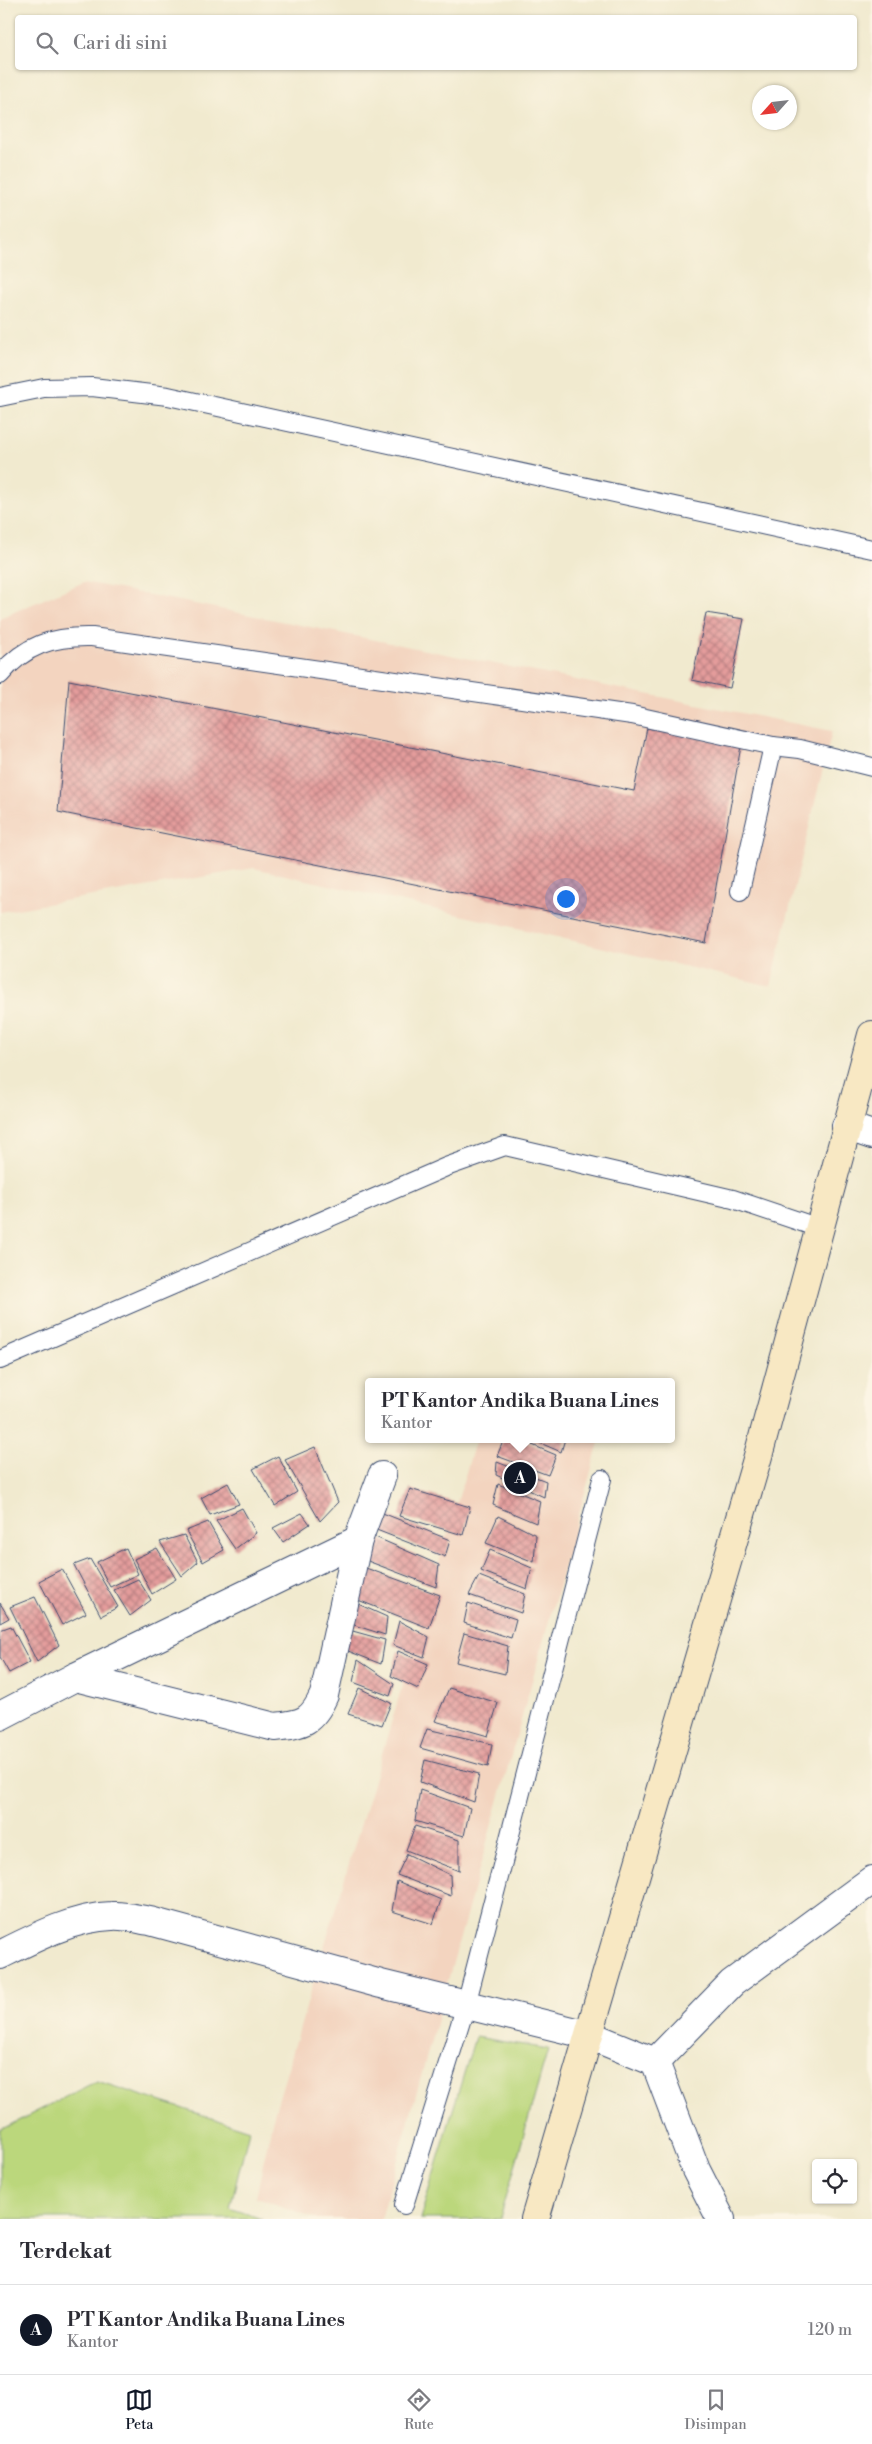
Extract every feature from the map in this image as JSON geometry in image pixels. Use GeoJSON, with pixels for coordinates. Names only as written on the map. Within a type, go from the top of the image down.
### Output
{"type":"FeatureCollection","features":[{"type":"Feature","properties":{"kind":"street"},"geometry":{"type":"LineString","coordinates":[[536,2219],[758,1456],[872,1035]]}},
{"type":"Feature","properties":{"kind":"street"},"geometry":{"type":"LineString","coordinates":[[846,1126],[872,1135]]}},
{"type":"Feature","properties":{"kind":"street"},"geometry":{"type":"LineString","coordinates":[[74,1677],[275,1727],[306,1722],[317,1711],[324,1695],[358,1540],[382,1476]]}},
{"type":"Feature","properties":{"kind":"street"},"geometry":{"type":"LineString","coordinates":[[0,1716],[74,1677],[358,1540]]}},
{"type":"Feature","properties":{"kind":"street"},"geometry":{"type":"LineString","coordinates":[[655,2062],[732,1983],[872,1880]]}},
{"type":"Feature","properties":{"kind":"street"},"geometry":{"type":"LineString","coordinates":[[0,1955],[33,1939],[92,1918],[114,1915],[150,1921],[374,1983],[589,2035],[655,2062],[696,2170],[721,2219]]}},
{"type":"Feature","properties":{"kind":"lane"},"geometry":{"type":"LineString","coordinates":[[0,397],[44,388],[92,387],[168,396],[872,549]]}},
{"type":"Feature","properties":{"kind":"lane"},"geometry":{"type":"LineString","coordinates":[[0,675],[12,660],[35,646],[73,637],[92,637],[632,715],[773,746],[800,749],[872,767]]}},
{"type":"Feature","properties":{"kind":"lane"},"geometry":{"type":"LineString","coordinates":[[740,891],[773,746]]}},
{"type":"Feature","properties":{"kind":"lane"},"geometry":{"type":"LineString","coordinates":[[0,1360],[446,1167],[505,1146],[733,1199],[819,1228]]}},
{"type":"Feature","properties":{"kind":"lane"},"geometry":{"type":"LineString","coordinates":[[404,2205],[466,2005],[602,1479]]}},
{"type":"Feature","properties":{"kind":"shaded area"},"geometry":{"type":"Polygon","coordinates":[[[84,582],[832,731],[771,986],[254,868],[0,912],[0,618],[84,582]]]}},
{"type":"Feature","properties":{"kind":"shaded area"},"geometry":{"type":"Polygon","coordinates":[[[475,1443],[599,1443],[381,2219],[318,2219],[256,2197],[273,2118],[475,1443]]]}},
{"type":"Feature","properties":{"kind":"green space"},"geometry":{"type":"Polygon","coordinates":[[[475,2037],[548,2049],[500,2219],[420,2219],[475,2037]]]}},
{"type":"Feature","properties":{"kind":"green space"},"geometry":{"type":"Polygon","coordinates":[[[97,2081],[249,2130],[230,2208],[262,2219],[0,2219],[0,2130],[97,2081]]]}},
{"type":"Feature","properties":{"kind":"building"},"geometry":{"type":"Polygon","coordinates":[[[706,613],[744,619],[730,688],[692,680],[706,613]]]}},
{"type":"Feature","properties":{"kind":"building"},"geometry":{"type":"Polygon","coordinates":[[[69,680],[634,791],[647,728],[741,746],[706,943],[58,812],[69,680]]]}},
{"type":"Feature","properties":{"kind":"building"},"geometry":{"type":"Polygon","coordinates":[[[502,1443],[528,1443],[556,1455],[548,1475],[497,1456],[502,1443]]]}},
{"type":"Feature","properties":{"kind":"building"},"geometry":{"type":"Polygon","coordinates":[[[540,1443],[564,1443],[561,1452],[540,1443]]]}},
{"type":"Feature","properties":{"kind":"building"},"geometry":{"type":"Polygon","coordinates":[[[315,1447],[338,1502],[320,1521],[285,1460],[315,1447]]]}},
{"type":"Feature","properties":{"kind":"building"},"geometry":{"type":"Polygon","coordinates":[[[278,1456],[297,1492],[275,1506],[253,1469],[278,1456]]]}},
{"type":"Feature","properties":{"kind":"building"},"geometry":{"type":"Polygon","coordinates":[[[497,1462],[546,1481],[544,1497],[496,1475],[497,1462]]]}},
{"type":"Feature","properties":{"kind":"building"},"geometry":{"type":"Polygon","coordinates":[[[228,1483],[239,1504],[210,1515],[201,1498],[228,1483]]]}},
{"type":"Feature","properties":{"kind":"building"},"geometry":{"type":"Polygon","coordinates":[[[498,1484],[540,1501],[536,1523],[493,1505],[498,1484]]]}},
{"type":"Feature","properties":{"kind":"building"},"geometry":{"type":"Polygon","coordinates":[[[410,1489],[470,1507],[463,1535],[399,1516],[410,1489]]]}},
{"type":"Feature","properties":{"kind":"building"},"geometry":{"type":"Polygon","coordinates":[[[242,1508],[256,1533],[235,1549],[216,1521],[242,1508]]]}},
{"type":"Feature","properties":{"kind":"building"},"geometry":{"type":"Polygon","coordinates":[[[380,1512],[450,1540],[445,1557],[374,1529],[380,1512]]]}},
{"type":"Feature","properties":{"kind":"building"},"geometry":{"type":"Polygon","coordinates":[[[302,1513],[310,1524],[283,1542],[273,1528],[302,1513]]]}},
{"type":"Feature","properties":{"kind":"building"},"geometry":{"type":"Polygon","coordinates":[[[498,1516],[536,1535],[534,1562],[486,1543],[498,1516]]]}},
{"type":"Feature","properties":{"kind":"building"},"geometry":{"type":"Polygon","coordinates":[[[208,1522],[224,1550],[203,1562],[186,1531],[208,1522]]]}},
{"type":"Feature","properties":{"kind":"building"},"geometry":{"type":"Polygon","coordinates":[[[184,1535],[198,1562],[182,1576],[160,1542],[184,1535]]]}},
{"type":"Feature","properties":{"kind":"building"},"geometry":{"type":"Polygon","coordinates":[[[373,1536],[439,1565],[436,1587],[365,1560],[373,1536]]]}},
{"type":"Feature","properties":{"kind":"building"},"geometry":{"type":"Polygon","coordinates":[[[126,1548],[138,1574],[110,1587],[97,1562],[126,1548]]]}},
{"type":"Feature","properties":{"kind":"building"},"geometry":{"type":"Polygon","coordinates":[[[157,1548],[176,1579],[152,1594],[134,1559],[157,1548]]]}},
{"type":"Feature","properties":{"kind":"building"},"geometry":{"type":"Polygon","coordinates":[[[490,1550],[532,1568],[527,1589],[481,1571],[490,1550]]]}},
{"type":"Feature","properties":{"kind":"building"},"geometry":{"type":"Polygon","coordinates":[[[90,1559],[118,1607],[101,1616],[74,1565],[90,1559]]]}},
{"type":"Feature","properties":{"kind":"building"},"geometry":{"type":"Polygon","coordinates":[[[363,1567],[440,1595],[429,1628],[358,1600],[363,1567]]]}},
{"type":"Feature","properties":{"kind":"building"},"geometry":{"type":"Polygon","coordinates":[[[62,1569],[86,1613],[62,1625],[39,1581],[62,1569]]]}},
{"type":"Feature","properties":{"kind":"building"},"geometry":{"type":"Polygon","coordinates":[[[479,1576],[525,1594],[521,1613],[469,1595],[479,1576]]]}},
{"type":"Feature","properties":{"kind":"building"},"geometry":{"type":"Polygon","coordinates":[[[138,1579],[151,1600],[130,1616],[114,1590],[138,1579]]]}},
{"type":"Feature","properties":{"kind":"building"},"geometry":{"type":"Polygon","coordinates":[[[35,1597],[59,1645],[37,1662],[10,1607],[35,1597]]]}},
{"type":"Feature","properties":{"kind":"building"},"geometry":{"type":"Polygon","coordinates":[[[0,1603],[9,1618],[0,1623],[0,1603]]]}},
{"type":"Feature","properties":{"kind":"building"},"geometry":{"type":"Polygon","coordinates":[[[468,1603],[516,1619],[511,1638],[464,1623],[468,1603]]]}},
{"type":"Feature","properties":{"kind":"building"},"geometry":{"type":"Polygon","coordinates":[[[358,1604],[387,1617],[385,1635],[351,1624],[358,1604]]]}},
{"type":"Feature","properties":{"kind":"building"},"geometry":{"type":"Polygon","coordinates":[[[399,1621],[429,1637],[424,1657],[393,1645],[399,1621]]]}},
{"type":"Feature","properties":{"kind":"building"},"geometry":{"type":"Polygon","coordinates":[[[11,1626],[30,1662],[9,1673],[0,1657],[0,1630],[11,1626]]]}},
{"type":"Feature","properties":{"kind":"building"},"geometry":{"type":"Polygon","coordinates":[[[349,1630],[385,1640],[381,1664],[343,1649],[349,1630]]]}},
{"type":"Feature","properties":{"kind":"building"},"geometry":{"type":"Polygon","coordinates":[[[464,1633],[508,1646],[505,1674],[456,1662],[464,1633]]]}},
{"type":"Feature","properties":{"kind":"building"},"geometry":{"type":"Polygon","coordinates":[[[398,1651],[428,1664],[418,1689],[391,1676],[398,1651]]]}},
{"type":"Feature","properties":{"kind":"building"},"geometry":{"type":"Polygon","coordinates":[[[358,1660],[394,1684],[390,1696],[353,1682],[358,1660]]]}},
{"type":"Feature","properties":{"kind":"building"},"geometry":{"type":"Polygon","coordinates":[[[359,1688],[391,1703],[382,1725],[348,1714],[359,1688]]]}},
{"type":"Feature","properties":{"kind":"building"},"geometry":{"type":"Polygon","coordinates":[[[449,1688],[498,1703],[488,1736],[435,1721],[449,1688]]]}},
{"type":"Feature","properties":{"kind":"building"},"geometry":{"type":"Polygon","coordinates":[[[427,1729],[492,1744],[488,1767],[420,1748],[427,1729]]]}},
{"type":"Feature","properties":{"kind":"building"},"geometry":{"type":"Polygon","coordinates":[[[425,1760],[479,1774],[474,1802],[420,1782],[425,1760]]]}},
{"type":"Feature","properties":{"kind":"building"},"geometry":{"type":"Polygon","coordinates":[[[420,1790],[470,1808],[464,1836],[415,1821],[420,1790]]]}},
{"type":"Feature","properties":{"kind":"building"},"geometry":{"type":"Polygon","coordinates":[[[415,1826],[459,1840],[459,1871],[406,1850],[415,1826]]]}},
{"type":"Feature","properties":{"kind":"building"},"geometry":{"type":"Polygon","coordinates":[[[407,1854],[450,1875],[451,1896],[397,1875],[407,1854]]]}},
{"type":"Feature","properties":{"kind":"building"},"geometry":{"type":"Polygon","coordinates":[[[397,1881],[441,1900],[433,1924],[392,1911],[397,1881]]]}},
{"type":"Feature","properties":{"kind":"place","name":"PT Kantor Andika Buana Lines"},"geometry":{"type":"Point","coordinates":[520,1478]}}]}
